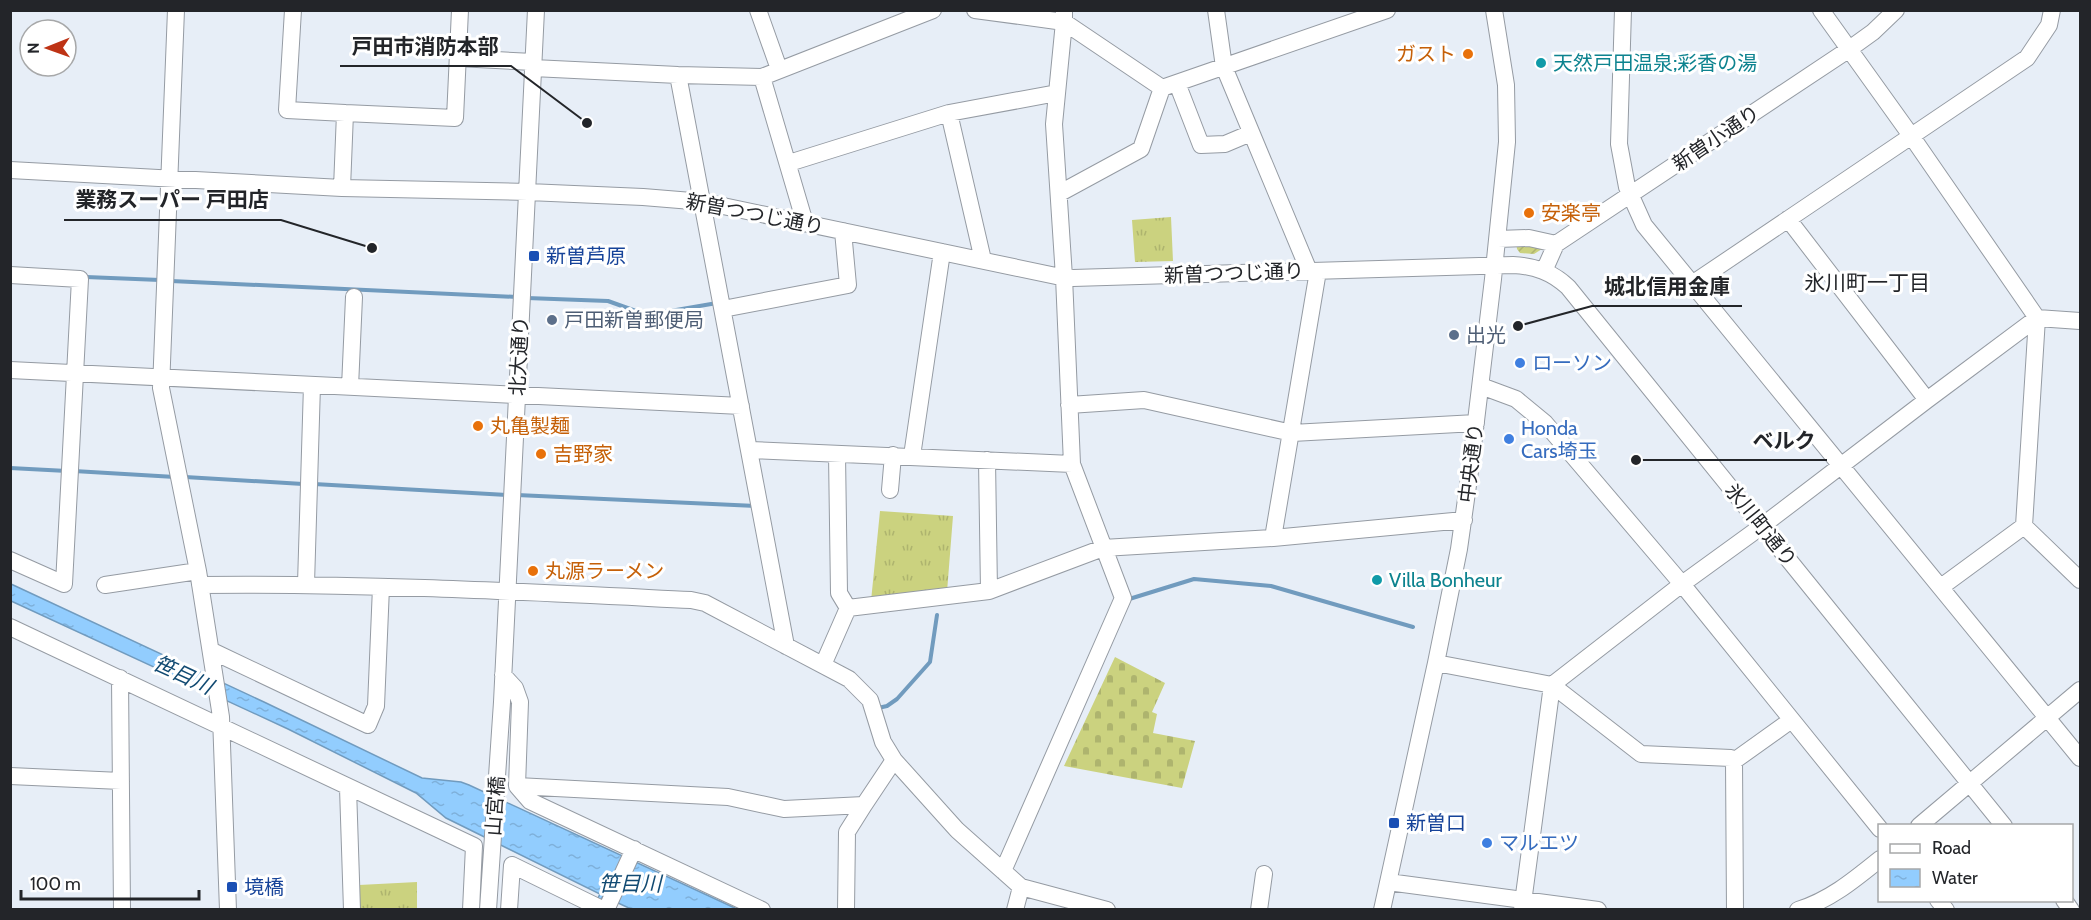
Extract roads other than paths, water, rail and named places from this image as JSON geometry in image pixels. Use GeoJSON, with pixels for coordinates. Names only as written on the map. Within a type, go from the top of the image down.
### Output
{"type":"FeatureCollection","features":[{"type":"Feature","properties":{"kind":"street"},"geometry":{"type":"LineString","coordinates":[[176,10],[161,388],[199,578],[221,722],[228,909]]}},
{"type":"Feature","properties":{"kind":"street"},"geometry":{"type":"LineString","coordinates":[[293,10],[287,110],[455,118],[460,10]]}},
{"type":"Feature","properties":{"kind":"street","name":"北大通り"},"geometry":{"type":"LineString","coordinates":[[502,702],[536,10]]}},
{"type":"Feature","properties":{"kind":"street"},"geometry":{"type":"LineString","coordinates":[[758,10],[779,69]]}},
{"type":"Feature","properties":{"kind":"street"},"geometry":{"type":"LineString","coordinates":[[458,58],[678,75],[762,76],[933,10]]}},
{"type":"Feature","properties":{"kind":"street"},"geometry":{"type":"LineString","coordinates":[[975,10],[1064,16],[1170,85],[1202,145],[1225,144],[1251,133]]}},
{"type":"Feature","properties":{"kind":"street"},"geometry":{"type":"LineString","coordinates":[[1216,10],[1224,67],[1251,133],[1314,271],[1292,433],[1273,538]]}},
{"type":"Feature","properties":{"kind":"street"},"geometry":{"type":"LineString","coordinates":[[1060,194],[1141,149],[1170,85],[1387,10]]}},
{"type":"Feature","properties":{"kind":"street","name":"中央通り"},"geometry":{"type":"LineString","coordinates":[[1382,909],[1436,663],[1464,520],[1481,386],[1506,162],[1508,119],[1503,63],[1494,10]]}},
{"type":"Feature","properties":{"kind":"street"},"geometry":{"type":"LineString","coordinates":[[1623,10],[1618,132],[1621,161],[1629,196],[1644,225],[2080,758]]}},
{"type":"Feature","properties":{"kind":"street"},"geometry":{"type":"LineString","coordinates":[[1821,10],[2037,318],[2024,526],[2080,580]]}},
{"type":"Feature","properties":{"kind":"street","name":"新曽小通り"},"geometry":{"type":"LineString","coordinates":[[1556,244],[1848,50],[1873,32],[1896,10]]}},
{"type":"Feature","properties":{"kind":"street"},"geometry":{"type":"LineString","coordinates":[[1692,284],[2027,58],[2049,25],[2052,10]]}},
{"type":"Feature","properties":{"kind":"street"},"geometry":{"type":"LineString","coordinates":[[1004,871],[1123,598],[1071,464],[1060,194],[1054,124],[1064,16]]}},
{"type":"Feature","properties":{"kind":"street"},"geometry":{"type":"LineString","coordinates":[[678,75],[704,202],[786,646]]}},
{"type":"Feature","properties":{"kind":"street"},"geometry":{"type":"LineString","coordinates":[[762,76],[805,223]]}},
{"type":"Feature","properties":{"kind":"street"},"geometry":{"type":"LineString","coordinates":[[789,163],[949,113],[1057,93]]}},
{"type":"Feature","properties":{"kind":"street"},"geometry":{"type":"LineString","coordinates":[[342,188],[345,113]]}},
{"type":"Feature","properties":{"kind":"street"},"geometry":{"type":"LineString","coordinates":[[949,113],[983,260]]}},
{"type":"Feature","properties":{"kind":"street","name":"新曽つつじ通り"},"geometry":{"type":"LineString","coordinates":[[10,170],[342,188],[528,192],[704,202],[1064,277],[1495,265]]}},
{"type":"Feature","properties":{"kind":"street"},"geometry":{"type":"LineString","coordinates":[[1788,219],[1927,400]]}},
{"type":"Feature","properties":{"kind":"street"},"geometry":{"type":"LineString","coordinates":[[723,309],[848,285],[843,231]]}},
{"type":"Feature","properties":{"kind":"street"},"geometry":{"type":"LineString","coordinates":[[1498,239],[1529,238],[1556,244],[1544,271]]}},
{"type":"Feature","properties":{"kind":"street"},"geometry":{"type":"LineString","coordinates":[[912,456],[942,252]]}},
{"type":"Feature","properties":{"kind":"street","name":"氷川町通り"},"geometry":{"type":"LineString","coordinates":[[1495,265],[1520,265],[1544,271],[1568,287],[2003,824]]}},
{"type":"Feature","properties":{"kind":"street"},"geometry":{"type":"LineString","coordinates":[[10,275],[80,279],[64,584],[10,560]]}},
{"type":"Feature","properties":{"kind":"street"},"geometry":{"type":"LineString","coordinates":[[350,387],[354,297]]}},
{"type":"Feature","properties":{"kind":"street"},"geometry":{"type":"LineString","coordinates":[[1523,904],[1552,685],[1682,584],[2037,318],[2080,321]]}},
{"type":"Feature","properties":{"kind":"street"},"geometry":{"type":"LineString","coordinates":[[10,370],[741,406]]}},
{"type":"Feature","properties":{"kind":"street"},"geometry":{"type":"LineString","coordinates":[[306,584],[312,385]]}},
{"type":"Feature","properties":{"kind":"street"},"geometry":{"type":"LineString","coordinates":[[1481,386],[1516,399],[1545,423],[1682,584],[1790,721],[1878,827]]}},
{"type":"Feature","properties":{"kind":"street"},"geometry":{"type":"LineString","coordinates":[[1069,405],[1144,400],[1292,433],[1476,423]]}},
{"type":"Feature","properties":{"kind":"street"},"geometry":{"type":"LineString","coordinates":[[750,450],[1071,464]]}},
{"type":"Feature","properties":{"kind":"street"},"geometry":{"type":"LineString","coordinates":[[837,454],[839,593],[848,608]]}},
{"type":"Feature","properties":{"kind":"street"},"geometry":{"type":"LineString","coordinates":[[890,490],[893,456]]}},
{"type":"Feature","properties":{"kind":"street"},"geometry":{"type":"LineString","coordinates":[[987,460],[989,591]]}},
{"type":"Feature","properties":{"kind":"street"},"geometry":{"type":"LineString","coordinates":[[848,608],[989,591],[1103,548],[1273,538],[1464,520]]}},
{"type":"Feature","properties":{"kind":"street"},"geometry":{"type":"LineString","coordinates":[[1941,587],[2024,526]]}},
{"type":"Feature","properties":{"kind":"street"},"geometry":{"type":"LineString","coordinates":[[105,585],[199,578],[691,600],[705,603],[849,679],[870,700],[883,742],[894,760],[957,830],[1021,887],[1107,909]]}},
{"type":"Feature","properties":{"kind":"street"},"geometry":{"type":"LineString","coordinates":[[212,654],[368,726],[376,706],[381,586]]}},
{"type":"Feature","properties":{"kind":"street"},"geometry":{"type":"LineString","coordinates":[[823,664],[848,608]]}},
{"type":"Feature","properties":{"kind":"street"},"geometry":{"type":"LineString","coordinates":[[10,627],[221,722],[348,788],[474,846],[471,909]]}},
{"type":"Feature","properties":{"kind":"street"},"geometry":{"type":"LineString","coordinates":[[1436,663],[1552,685],[1641,754],[1731,758],[1734,761]]}},
{"type":"Feature","properties":{"kind":"street"},"geometry":{"type":"LineString","coordinates":[[503,675],[515,688],[520,702],[517,786],[530,801],[633,851],[762,909]]}},
{"type":"Feature","properties":{"kind":"street"},"geometry":{"type":"LineString","coordinates":[[120,678],[122,909]]}},
{"type":"Feature","properties":{"kind":"street"},"geometry":{"type":"LineString","coordinates":[[1920,824],[2080,690]]}},
{"type":"Feature","properties":{"kind":"street","name":"山宮橋"},"geometry":{"type":"LineString","coordinates":[[488,909],[502,702]]}},
{"type":"Feature","properties":{"kind":"street"},"geometry":{"type":"LineString","coordinates":[[1734,761],[1790,721]]}},
{"type":"Feature","properties":{"kind":"street"},"geometry":{"type":"LineString","coordinates":[[846,909],[848,832],[894,760]]}},
{"type":"Feature","properties":{"kind":"street"},"geometry":{"type":"LineString","coordinates":[[1734,761],[1735,909]]}},
{"type":"Feature","properties":{"kind":"street"},"geometry":{"type":"LineString","coordinates":[[10,776],[122,781]]}},
{"type":"Feature","properties":{"kind":"street"},"geometry":{"type":"LineString","coordinates":[[517,786],[728,796],[784,809],[864,805]]}},
{"type":"Feature","properties":{"kind":"street"},"geometry":{"type":"LineString","coordinates":[[348,788],[352,909]]}},
{"type":"Feature","properties":{"kind":"street"},"geometry":{"type":"LineString","coordinates":[[509,909],[512,865],[606,908],[633,851]]}},
{"type":"Feature","properties":{"kind":"street"},"geometry":{"type":"LineString","coordinates":[[1807,908],[1838,892],[1878,861]]}},
{"type":"Feature","properties":{"kind":"street"},"geometry":{"type":"LineString","coordinates":[[1259,909],[1264,874]]}},
{"type":"Feature","properties":{"kind":"street"},"geometry":{"type":"LineString","coordinates":[[1388,882],[1523,904],[1598,909]]}},
{"type":"Feature","properties":{"kind":"street"},"geometry":{"type":"LineString","coordinates":[[1016,909],[1021,887]]}},
{"type":"Feature","properties":{"kind":"water","name":"笹目川"},"geometry":{"type":"Polygon","coordinates":[[[11,584],[422,778],[469,785],[737,909],[631,909],[603,896],[601,900],[598,898],[600,894],[446,818],[416,793],[288,729],[11,601],[11,584]]]}},
{"type":"Feature","properties":{"kind":"waterway"},"geometry":{"type":"LineString","coordinates":[[86,277],[160,280]]}},
{"type":"Feature","properties":{"kind":"waterway"},"geometry":{"type":"LineString","coordinates":[[171,281],[517,297]]}},
{"type":"Feature","properties":{"kind":"waterway"},"geometry":{"type":"LineString","coordinates":[[527,298],[608,301],[647,315],[717,303]]}},
{"type":"Feature","properties":{"kind":"waterway"},"geometry":{"type":"LineString","coordinates":[[10,468],[67,471]]}},
{"type":"Feature","properties":{"kind":"waterway"},"geometry":{"type":"LineString","coordinates":[[74,471],[175,477]]}},
{"type":"Feature","properties":{"kind":"waterway"},"geometry":{"type":"LineString","coordinates":[[185,477],[303,484]]}},
{"type":"Feature","properties":{"kind":"waterway"},"geometry":{"type":"LineString","coordinates":[[314,484],[507,495]]}},
{"type":"Feature","properties":{"kind":"waterway"},"geometry":{"type":"LineString","coordinates":[[517,495],[756,506]]}},
{"type":"Feature","properties":{"kind":"waterway"},"geometry":{"type":"LineString","coordinates":[[1126,600],[1194,579],[1271,586],[1413,627]]}},
{"type":"Feature","properties":{"kind":"waterway"},"geometry":{"type":"LineString","coordinates":[[878,708],[887,706],[897,699],[930,662],[937,615]]}},
{"type":"Feature","properties":{"kind":"place","name":"ガスト"},"geometry":{"type":"Point","coordinates":[1468,54]}},
{"type":"Feature","properties":{"kind":"place","name":"天然戸田温泉;彩香の湯"},"geometry":{"type":"Point","coordinates":[1541,63]}},
{"type":"Feature","properties":{"kind":"place","name":"戸田市消防本部"},"geometry":{"type":"Point","coordinates":[587,123]}},
{"type":"Feature","properties":{"kind":"place","name":"安楽亭"},"geometry":{"type":"Point","coordinates":[1529,213]}},
{"type":"Feature","properties":{"kind":"place","name":"業務スーパー 戸田店"},"geometry":{"type":"Point","coordinates":[372,248]}},
{"type":"Feature","properties":{"kind":"place","name":"新曽芦原"},"geometry":{"type":"Point","coordinates":[534,256]}},
{"type":"Feature","properties":{"kind":"place","name":"戸田新曽郵便局"},"geometry":{"type":"Point","coordinates":[552,320]}},
{"type":"Feature","properties":{"kind":"place","name":"城北信用金庫"},"geometry":{"type":"Point","coordinates":[1518,326]}},
{"type":"Feature","properties":{"kind":"place","name":"出光"},"geometry":{"type":"Point","coordinates":[1454,335]}},
{"type":"Feature","properties":{"kind":"place","name":"ローソン"},"geometry":{"type":"Point","coordinates":[1520,363]}},
{"type":"Feature","properties":{"kind":"place","name":"丸亀製麺"},"geometry":{"type":"Point","coordinates":[478,426]}},
{"type":"Feature","properties":{"kind":"place","name":"Honda Cars埼玉"},"geometry":{"type":"Point","coordinates":[1509,439]}},
{"type":"Feature","properties":{"kind":"place","name":"吉野家"},"geometry":{"type":"Point","coordinates":[541,454]}},
{"type":"Feature","properties":{"kind":"place","name":"ベルク"},"geometry":{"type":"Point","coordinates":[1636,460]}},
{"type":"Feature","properties":{"kind":"place","name":"丸源ラーメン"},"geometry":{"type":"Point","coordinates":[533,571]}},
{"type":"Feature","properties":{"kind":"place","name":"Villa Bonheur"},"geometry":{"type":"Point","coordinates":[1377,580]}},
{"type":"Feature","properties":{"kind":"place","name":"新曽口"},"geometry":{"type":"Point","coordinates":[1394,823]}},
{"type":"Feature","properties":{"kind":"place","name":"マルエツ"},"geometry":{"type":"Point","coordinates":[1487,843]}},
{"type":"Feature","properties":{"kind":"place","name":"境橋"},"geometry":{"type":"Point","coordinates":[232,887]}},
{"type":"Feature","properties":{"kind":"district","name":"氷川町一丁目"},"geometry":{"type":"Point","coordinates":[1867,283]}}]}
